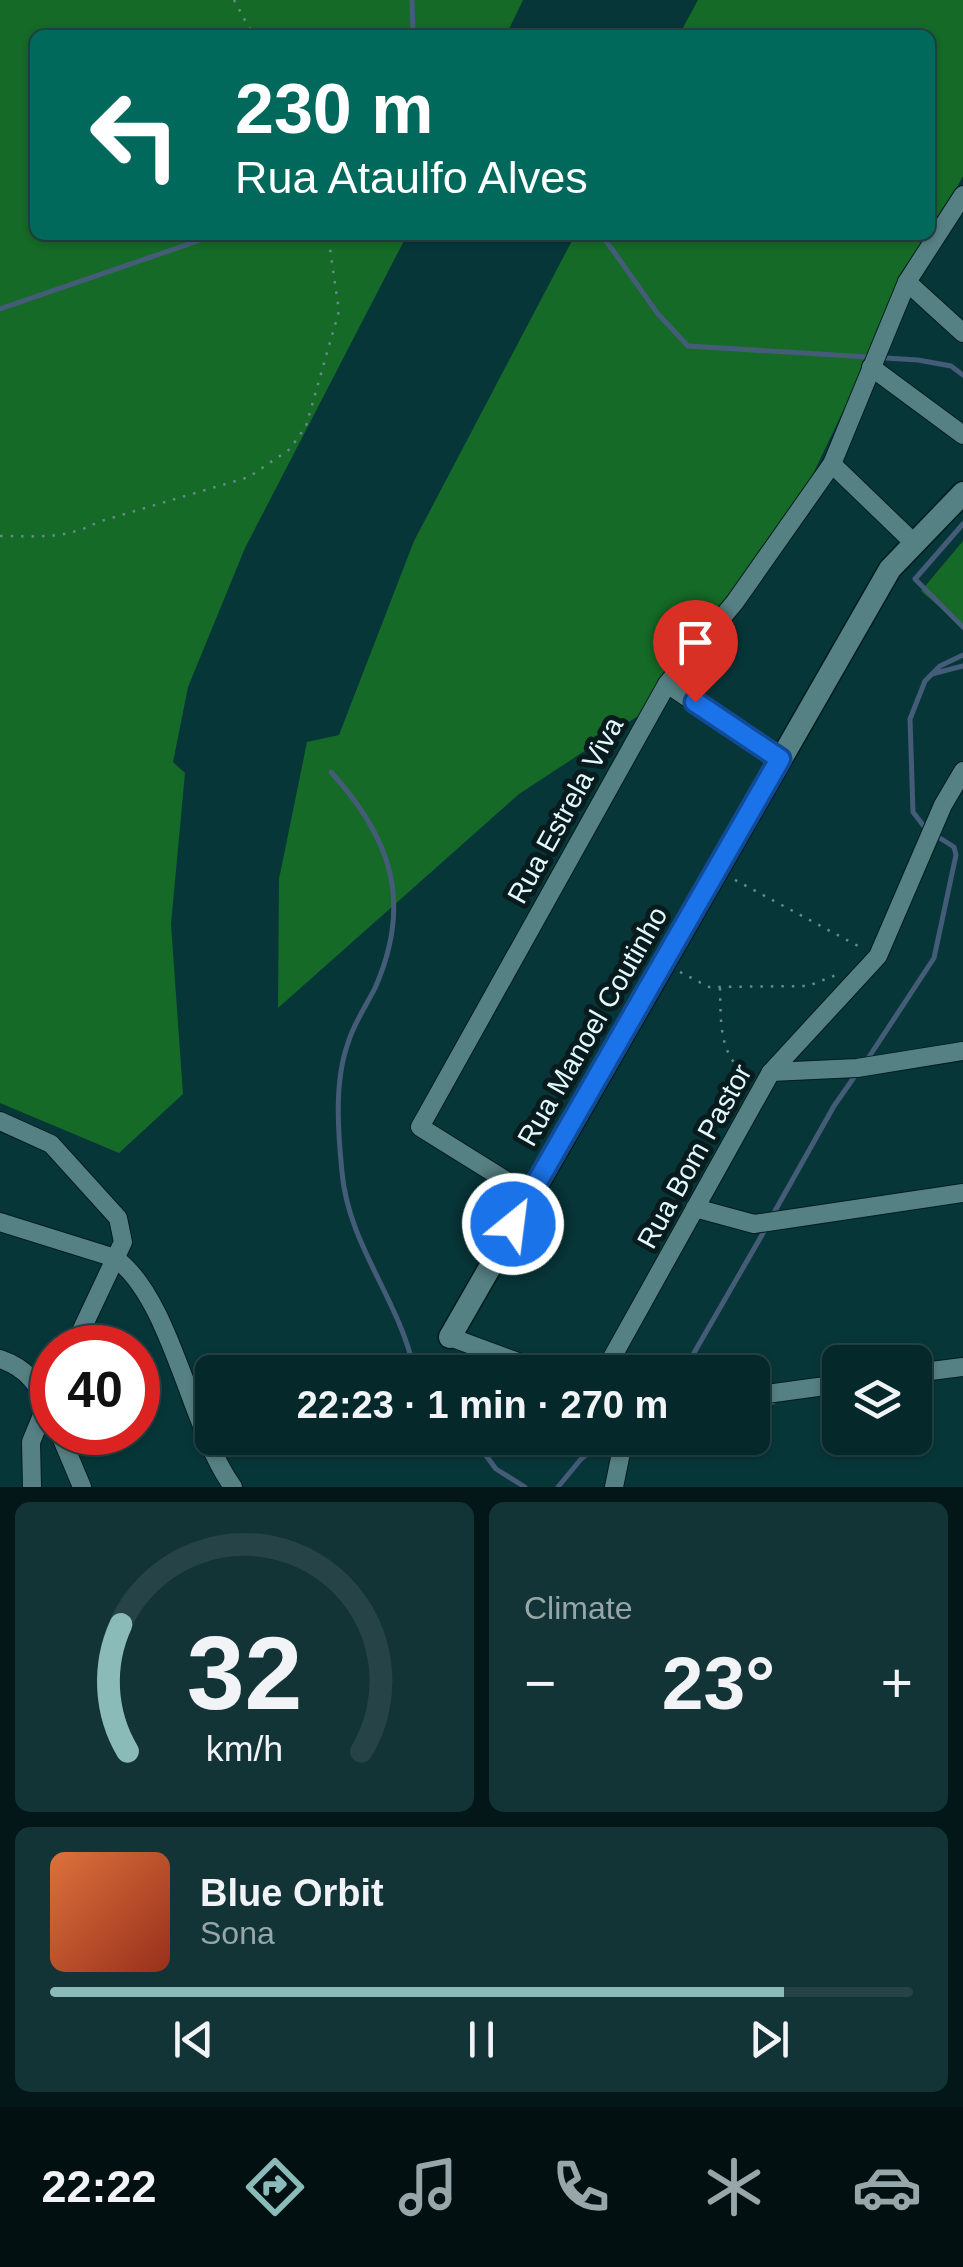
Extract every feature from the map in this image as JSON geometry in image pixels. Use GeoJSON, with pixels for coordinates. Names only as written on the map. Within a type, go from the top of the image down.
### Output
{"type":"FeatureCollection","features":[{"type":"Feature","properties":{"kind":"street","name":"Rua Estrela Viva"},"geometry":{"type":"LineString","coordinates":[[935,239],[963,195]]}},
{"type":"Feature","properties":{"kind":"street","name":"Rua Estrela Viva"},"geometry":{"type":"LineString","coordinates":[[529,1196],[420,1127],[667,684],[735,602],[832,464],[908,282],[935,240]]}},
{"type":"Feature","properties":{"kind":"street"},"geometry":{"type":"LineString","coordinates":[[908,282],[963,333]]}},
{"type":"Feature","properties":{"kind":"street"},"geometry":{"type":"LineString","coordinates":[[871,367],[963,435]]}},
{"type":"Feature","properties":{"kind":"street"},"geometry":{"type":"LineString","coordinates":[[832,464],[914,544]]}},
{"type":"Feature","properties":{"kind":"street","name":"Rua Manoel Coutinho"},"geometry":{"type":"LineString","coordinates":[[450,1336],[890,569],[963,494]]}},
{"type":"Feature","properties":{"kind":"street"},"geometry":{"type":"LineString","coordinates":[[667,684],[780,759]]}},
{"type":"Feature","properties":{"kind":"street","name":"Rua Bom Pastor"},"geometry":{"type":"LineString","coordinates":[[613,1355],[771,1072],[878,956],[943,805],[963,771]]}},
{"type":"Feature","properties":{"kind":"street"},"geometry":{"type":"LineString","coordinates":[[943,805],[963,796]]}},
{"type":"Feature","properties":{"kind":"street"},"geometry":{"type":"LineString","coordinates":[[771,1072],[858,1068],[963,1051]]}},
{"type":"Feature","properties":{"kind":"street"},"geometry":{"type":"LineString","coordinates":[[0,1120],[51,1144],[98,1191],[118,1218],[123,1242],[84,1325]]}},
{"type":"Feature","properties":{"kind":"street"},"geometry":{"type":"LineString","coordinates":[[695,1208],[754,1224],[963,1193]]}},
{"type":"Feature","properties":{"kind":"street"},"geometry":{"type":"LineString","coordinates":[[0,1222],[115,1258],[134,1276],[227,1483]]}},
{"type":"Feature","properties":{"kind":"street"},"geometry":{"type":"LineString","coordinates":[[450,1336],[500,1355]]}},
{"type":"Feature","properties":{"kind":"street"},"geometry":{"type":"LineString","coordinates":[[0,1358],[19,1365],[30,1375]]}},
{"type":"Feature","properties":{"kind":"street"},"geometry":{"type":"LineString","coordinates":[[932,1371],[963,1367]]}},
{"type":"Feature","properties":{"kind":"street"},"geometry":{"type":"LineString","coordinates":[[770,1394],[822,1386]]}},
{"type":"Feature","properties":{"kind":"street"},"geometry":{"type":"LineString","coordinates":[[31,1455],[32,1487]]}},
{"type":"Feature","properties":{"kind":"street"},"geometry":{"type":"LineString","coordinates":[[69,1455],[82,1487]]}},
{"type":"Feature","properties":{"kind":"street"},"geometry":{"type":"LineString","coordinates":[[614,1487],[621,1455]]}},
{"type":"Feature","properties":{"kind":"path"},"geometry":{"type":"LineString","coordinates":[[234,0],[251,30]]}},
{"type":"Feature","properties":{"kind":"path"},"geometry":{"type":"LineString","coordinates":[[0,536],[55,538],[80,532],[98,522],[249,478],[290,450],[306,426],[339,311],[329,240]]}},
{"type":"Feature","properties":{"kind":"path"},"geometry":{"type":"LineString","coordinates":[[716,870],[878,956]]}},
{"type":"Feature","properties":{"kind":"path"},"geometry":{"type":"LineString","coordinates":[[670,950],[679,972],[709,987],[808,986],[840,973]]}},
{"type":"Feature","properties":{"kind":"path"},"geometry":{"type":"LineString","coordinates":[[720,986],[722,1035],[734,1066],[746,1075],[771,1072]]}},
{"type":"Feature","properties":{"kind":"green space"},"geometry":{"type":"Polygon","coordinates":[[[0,0],[523,0],[508,30],[30,30],[30,240],[404,240],[245,548],[188,687],[173,762],[185,773],[171,924],[183,1094],[119,1153],[0,1103],[0,0]]]}},
{"type":"Feature","properties":{"kind":"green space"},"geometry":{"type":"Polygon","coordinates":[[[698,0],[963,0],[963,176],[935,228],[935,30],[682,30],[698,0]]]}},
{"type":"Feature","properties":{"kind":"green space"},"geometry":{"type":"Polygon","coordinates":[[[572,240],[928,240],[802,497],[641,714],[519,794],[278,1008],[279,879],[307,742],[339,735],[414,541],[572,240]]]}},
{"type":"Feature","properties":{"kind":"green space"},"geometry":{"type":"Polygon","coordinates":[[[963,541],[963,627],[921,591],[963,541]]]}},
{"type":"Feature","properties":{"kind":"waterway"},"geometry":{"type":"LineString","coordinates":[[412,0],[413,30]]}},
{"type":"Feature","properties":{"kind":"waterway"},"geometry":{"type":"LineString","coordinates":[[0,309],[200,240]]}},
{"type":"Feature","properties":{"kind":"waterway"},"geometry":{"type":"LineString","coordinates":[[606,240],[658,314],[688,346],[918,360],[951,366],[963,375]]}},
{"type":"Feature","properties":{"kind":"waterway"},"geometry":{"type":"LineString","coordinates":[[963,524],[915,579],[963,627]]}},
{"type":"Feature","properties":{"kind":"waterway"},"geometry":{"type":"LineString","coordinates":[[926,829],[913,812],[910,719],[925,681],[940,666],[963,655]]}},
{"type":"Feature","properties":{"kind":"waterway"},"geometry":{"type":"LineString","coordinates":[[932,674],[963,666]]}},
{"type":"Feature","properties":{"kind":"waterway"},"geometry":{"type":"LineString","coordinates":[[331,772],[369,822],[390,872],[394,899],[386,957],[375,988],[353,1028],[344,1058],[338,1124],[342,1172],[353,1223],[410,1355]]}},
{"type":"Feature","properties":{"kind":"waterway"},"geometry":{"type":"LineString","coordinates":[[867,1060],[934,958],[956,855],[954,847],[935,835]]}},
{"type":"Feature","properties":{"kind":"waterway"},"geometry":{"type":"LineString","coordinates":[[771,1218],[857,1073]]}},
{"type":"Feature","properties":{"kind":"waterway"},"geometry":{"type":"LineString","coordinates":[[693,1355],[766,1228]]}},
{"type":"Feature","properties":{"kind":"waterway"},"geometry":{"type":"LineString","coordinates":[[486,1455],[496,1469],[525,1487]]}},
{"type":"Feature","properties":{"kind":"waterway"},"geometry":{"type":"LineString","coordinates":[[558,1487],[586,1455]]}},
{"type":"Feature","properties":{"kind":"route"},"geometry":{"type":"LineString","coordinates":[[513,1224],[780,759],[695,702]]}}]}
